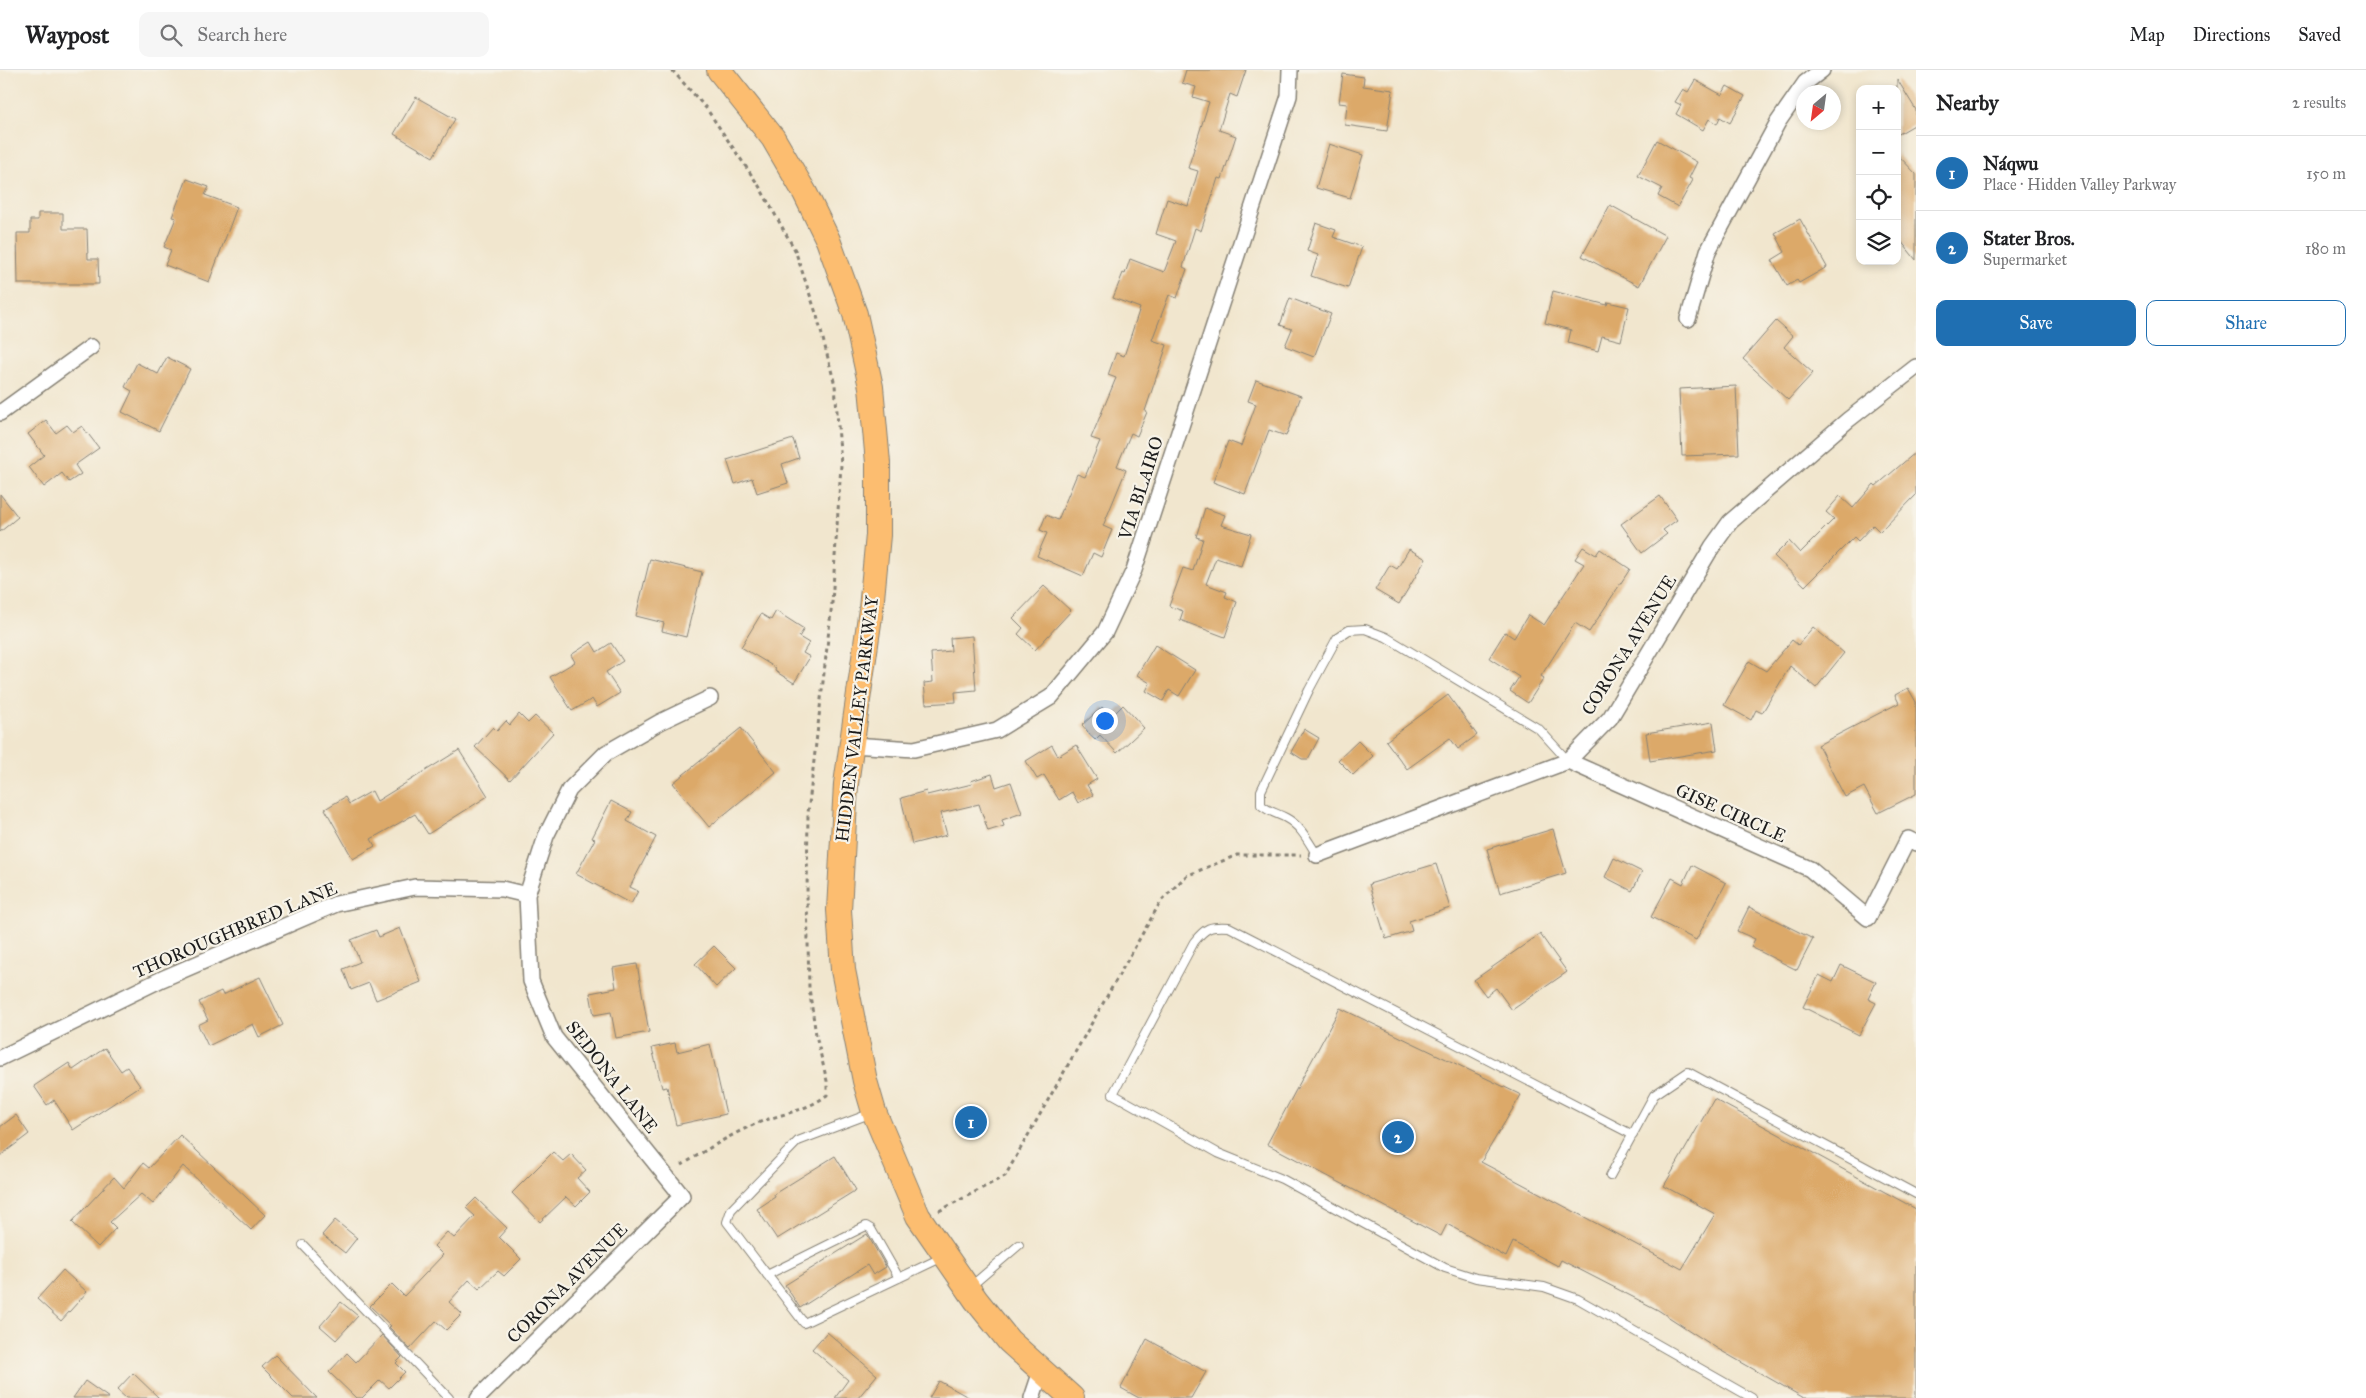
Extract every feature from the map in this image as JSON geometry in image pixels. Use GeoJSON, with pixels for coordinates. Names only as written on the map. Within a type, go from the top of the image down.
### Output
{"type":"FeatureCollection","features":[{"type":"Feature","properties":{"kind":"main road","name":"HIDDEN VALLEY PARKWAY"},"geometry":{"type":"LineString","coordinates":[[719,70],[772,138],[805,193],[828,240],[854,314],[870,387],[878,463],[878,535],[871,609],[846,784],[839,910],[842,970],[865,1081],[874,1112],[918,1216],[968,1289],[1009,1341],[1072,1398]]}},
{"type":"Feature","properties":{"kind":"street","name":"VIA BLAIRO"},"geometry":{"type":"LineString","coordinates":[[852,745],[914,749],[998,730],[1051,697],[1105,632],[1134,570],[1289,96],[1290,70]]}},
{"type":"Feature","properties":{"kind":"street"},"geometry":{"type":"LineString","coordinates":[[1688,319],[1708,251],[1778,122],[1805,83],[1822,70]]}},
{"type":"Feature","properties":{"kind":"street"},"geometry":{"type":"LineString","coordinates":[[0,413],[91,347]]}},
{"type":"Feature","properties":{"kind":"street","name":"CORONA AVENUE"},"geometry":{"type":"LineString","coordinates":[[1317,855],[1568,761],[1610,718],[1712,547],[1730,522],[1848,420],[1916,368]]}},
{"type":"Feature","properties":{"kind":"street","name":"SEDONA LANE"},"geometry":{"type":"LineString","coordinates":[[682,1196],[554,1037],[531,981],[527,895],[546,836],[569,790],[606,753],[660,722],[710,698]]}},
{"type":"Feature","properties":{"kind":"street","name":"GISE CIRCLE"},"geometry":{"type":"LineString","coordinates":[[1568,761],[1810,869],[1868,918],[1912,841]]}},
{"type":"Feature","properties":{"kind":"street","name":"THOROUGHBRED LANE"},"geometry":{"type":"LineString","coordinates":[[0,1058],[162,979],[336,904],[415,887],[502,889],[527,895]]}},
{"type":"Feature","properties":{"kind":"street","name":"CORONA AVENUE"},"geometry":{"type":"LineString","coordinates":[[478,1398],[682,1196]]}},
{"type":"Feature","properties":{"kind":"street"},"geometry":{"type":"LineString","coordinates":[[1032,1398],[1041,1371]]}},
{"type":"Feature","properties":{"kind":"lane"},"geometry":{"type":"LineString","coordinates":[[1317,855],[1300,828],[1285,818],[1269,812],[1261,805],[1261,791],[1309,690],[1337,638],[1349,630],[1365,629],[1386,637],[1539,729],[1568,761]]}},
{"type":"Feature","properties":{"kind":"lane"},"geometry":{"type":"LineString","coordinates":[[1633,1135],[1229,927],[1217,926],[1204,929],[1194,942],[1113,1094],[1218,1153],[1282,1179],[1445,1268],[1476,1278],[1544,1287],[1559,1291],[1752,1398]]}},
{"type":"Feature","properties":{"kind":"lane"},"geometry":{"type":"LineString","coordinates":[[1610,1176],[1654,1095],[1688,1072],[1916,1194]]}},
{"type":"Feature","properties":{"kind":"lane"},"geometry":{"type":"LineString","coordinates":[[874,1112],[798,1141],[731,1210],[727,1222],[804,1323],[945,1256]]}},
{"type":"Feature","properties":{"kind":"lane"},"geometry":{"type":"LineString","coordinates":[[767,1275],[866,1226],[871,1229],[899,1278]]}},
{"type":"Feature","properties":{"kind":"lane"},"geometry":{"type":"LineString","coordinates":[[303,1245],[449,1398]]}},
{"type":"Feature","properties":{"kind":"lane"},"geometry":{"type":"LineString","coordinates":[[968,1289],[1019,1245]]}},
{"type":"Feature","properties":{"kind":"path"},"geometry":{"type":"LineString","coordinates":[[672,70],[712,116],[759,186],[795,250],[817,316],[835,385],[841,465],[832,603],[808,813],[807,858],[809,988],[816,1035],[827,1081],[827,1096],[815,1105],[762,1122],[722,1140],[682,1165]]}},
{"type":"Feature","properties":{"kind":"path"},"geometry":{"type":"LineString","coordinates":[[936,1213],[1005,1176],[1161,901],[1186,876],[1237,855],[1317,855]]}},
{"type":"Feature","properties":{"kind":"building"},"geometry":{"type":"Polygon","coordinates":[[[1186,70],[1246,70],[1237,97],[1230,94],[1219,130],[1236,136],[1222,179],[1218,178],[1201,231],[1195,228],[1183,267],[1187,269],[1177,298],[1169,295],[1152,340],[1167,345],[1145,411],[1147,412],[1137,436],[1131,433],[1117,466],[1126,470],[1103,526],[1112,530],[1101,557],[1093,553],[1083,576],[1037,556],[1047,533],[1040,530],[1046,515],[1058,520],[1077,474],[1085,477],[1100,441],[1091,438],[1116,378],[1108,375],[1116,353],[1124,356],[1140,308],[1113,298],[1123,273],[1125,274],[1130,259],[1164,272],[1176,241],[1156,234],[1167,199],[1188,206],[1198,171],[1188,168],[1209,102],[1193,97],[1196,87],[1182,83],[1186,70]]]}},
{"type":"Feature","properties":{"kind":"building"},"geometry":{"type":"Polygon","coordinates":[[[1343,74],[1364,77],[1363,86],[1393,90],[1387,131],[1345,125],[1347,104],[1339,103],[1343,74]]]}},
{"type":"Feature","properties":{"kind":"building"},"geometry":{"type":"Polygon","coordinates":[[[1695,80],[1722,95],[1727,86],[1745,96],[1730,123],[1720,117],[1717,124],[1709,119],[1703,130],[1676,114],[1681,105],[1675,102],[1683,89],[1688,92],[1695,80]]]}},
{"type":"Feature","properties":{"kind":"building"},"geometry":{"type":"Polygon","coordinates":[[[1901,86],[1916,110],[1916,124],[1901,133],[1901,86]]]}},
{"type":"Feature","properties":{"kind":"building"},"geometry":{"type":"Polygon","coordinates":[[[416,97],[455,119],[433,157],[394,134],[416,97]]]}},
{"type":"Feature","properties":{"kind":"building"},"geometry":{"type":"Polygon","coordinates":[[[1657,140],[1697,162],[1689,178],[1693,180],[1678,207],[1658,196],[1662,188],[1638,176],[1657,140]]]}},
{"type":"Feature","properties":{"kind":"building"},"geometry":{"type":"Polygon","coordinates":[[[1329,144],[1363,155],[1350,198],[1316,188],[1329,144]]]}},
{"type":"Feature","properties":{"kind":"building"},"geometry":{"type":"Polygon","coordinates":[[[1901,158],[1916,174],[1916,260],[1901,241],[1901,158]]]}},
{"type":"Feature","properties":{"kind":"building"},"geometry":{"type":"Polygon","coordinates":[[[187,179],[209,187],[205,195],[237,207],[209,282],[165,265],[171,250],[164,247],[176,218],[172,217],[187,179]]]}},
{"type":"Feature","properties":{"kind":"building"},"geometry":{"type":"Polygon","coordinates":[[[1610,205],[1666,236],[1639,286],[1582,256],[1610,205]]]}},
{"type":"Feature","properties":{"kind":"building"},"geometry":{"type":"Polygon","coordinates":[[[38,213],[63,213],[63,229],[87,229],[88,259],[98,259],[99,284],[18,284],[17,233],[30,233],[30,220],[38,220],[38,213]]]}},
{"type":"Feature","properties":{"kind":"building"},"geometry":{"type":"Polygon","coordinates":[[[1800,219],[1827,267],[1799,283],[1797,280],[1787,286],[1772,260],[1785,252],[1775,233],[1800,219]]]}},
{"type":"Feature","properties":{"kind":"building"},"geometry":{"type":"Polygon","coordinates":[[[1316,223],[1336,230],[1333,237],[1362,247],[1348,288],[1311,276],[1318,255],[1307,251],[1316,223]]]}},
{"type":"Feature","properties":{"kind":"building"},"geometry":{"type":"Polygon","coordinates":[[[1553,291],[1607,305],[1608,302],[1629,307],[1621,341],[1602,336],[1598,351],[1568,343],[1571,330],[1545,323],[1553,291]]]}},
{"type":"Feature","properties":{"kind":"building"},"geometry":{"type":"Polygon","coordinates":[[[1290,298],[1331,314],[1314,357],[1285,346],[1292,329],[1280,325],[1290,298]]]}},
{"type":"Feature","properties":{"kind":"building"},"geometry":{"type":"Polygon","coordinates":[[[1776,321],[1793,336],[1784,347],[1813,373],[1788,400],[1743,359],[1776,321]]]}},
{"type":"Feature","properties":{"kind":"building"},"geometry":{"type":"Polygon","coordinates":[[[167,357],[190,369],[159,431],[122,412],[132,391],[125,387],[137,363],[158,374],[167,357]]]}},
{"type":"Feature","properties":{"kind":"building"},"geometry":{"type":"Polygon","coordinates":[[[1256,380],[1301,396],[1286,436],[1269,430],[1245,494],[1213,482],[1228,441],[1241,446],[1256,404],[1248,401],[1256,380]]]}},
{"type":"Feature","properties":{"kind":"building"},"geometry":{"type":"Polygon","coordinates":[[[1736,386],[1739,454],[1682,456],[1679,389],[1736,386]]]}},
{"type":"Feature","properties":{"kind":"building"},"geometry":{"type":"Polygon","coordinates":[[[46,420],[56,433],[67,425],[73,432],[82,426],[99,448],[75,465],[81,474],[69,482],[62,473],[44,487],[29,467],[44,455],[28,434],[46,420]]]}},
{"type":"Feature","properties":{"kind":"building"},"geometry":{"type":"Polygon","coordinates":[[[793,439],[799,458],[782,464],[788,483],[757,493],[752,478],[735,484],[727,460],[793,439]]]}},
{"type":"Feature","properties":{"kind":"building"},"geometry":{"type":"Polygon","coordinates":[[[1916,452],[1916,495],[1880,532],[1873,525],[1858,541],[1854,537],[1805,586],[1774,556],[1789,541],[1800,553],[1834,519],[1826,512],[1840,496],[1853,508],[1874,484],[1876,486],[1916,452]]]}},
{"type":"Feature","properties":{"kind":"building"},"geometry":{"type":"Polygon","coordinates":[[[0,494],[18,517],[0,532],[0,494]]]}},
{"type":"Feature","properties":{"kind":"building"},"geometry":{"type":"Polygon","coordinates":[[[1660,496],[1677,520],[1663,530],[1667,534],[1642,553],[1621,524],[1660,496]]]}},
{"type":"Feature","properties":{"kind":"building"},"geometry":{"type":"Polygon","coordinates":[[[1205,508],[1225,515],[1221,525],[1251,534],[1241,566],[1216,558],[1206,584],[1227,592],[1225,597],[1237,602],[1225,637],[1180,620],[1183,611],[1169,606],[1183,568],[1193,571],[1203,539],[1196,537],[1205,508]]]}},
{"type":"Feature","properties":{"kind":"building"},"geometry":{"type":"Polygon","coordinates":[[[1583,547],[1596,555],[1600,549],[1630,569],[1589,632],[1575,623],[1541,676],[1544,678],[1528,703],[1510,691],[1519,677],[1489,658],[1505,632],[1514,638],[1528,615],[1544,625],[1584,564],[1575,559],[1583,547]]]}},
{"type":"Feature","properties":{"kind":"building"},"geometry":{"type":"Polygon","coordinates":[[[1409,549],[1426,559],[1399,604],[1375,590],[1390,565],[1397,569],[1409,549]]]}},
{"type":"Feature","properties":{"kind":"building"},"geometry":{"type":"Polygon","coordinates":[[[650,559],[702,572],[686,637],[662,631],[664,623],[636,616],[650,559]]]}},
{"type":"Feature","properties":{"kind":"building"},"geometry":{"type":"Polygon","coordinates":[[[1044,586],[1071,611],[1035,650],[1018,634],[1023,628],[1013,618],[1044,586]]]}},
{"type":"Feature","properties":{"kind":"building"},"geometry":{"type":"Polygon","coordinates":[[[776,611],[804,629],[799,637],[809,643],[803,653],[810,657],[794,683],[775,671],[776,668],[741,647],[761,614],[771,620],[776,611]]]}},
{"type":"Feature","properties":{"kind":"building"},"geometry":{"type":"Polygon","coordinates":[[[1813,627],[1844,653],[1816,688],[1790,666],[1762,713],[1756,710],[1751,720],[1724,705],[1749,661],[1766,671],[1792,640],[1798,645],[1813,627]]]}},
{"type":"Feature","properties":{"kind":"building"},"geometry":{"type":"Polygon","coordinates":[[[972,636],[976,690],[955,692],[956,702],[926,704],[924,683],[933,682],[931,653],[951,651],[950,638],[972,636]]]}},
{"type":"Feature","properties":{"kind":"building"},"geometry":{"type":"Polygon","coordinates":[[[591,642],[597,652],[611,643],[623,661],[606,672],[620,693],[597,707],[592,699],[572,711],[550,677],[575,662],[571,655],[591,642]]]}},
{"type":"Feature","properties":{"kind":"building"},"geometry":{"type":"Polygon","coordinates":[[[1155,645],[1195,670],[1179,696],[1169,690],[1163,701],[1146,691],[1150,683],[1137,675],[1155,645]]]}},
{"type":"Feature","properties":{"kind":"building"},"geometry":{"type":"Polygon","coordinates":[[[1908,688],[1916,702],[1916,794],[1878,813],[1864,787],[1845,797],[1818,745],[1899,703],[1895,695],[1908,688]]]}},
{"type":"Feature","properties":{"kind":"building"},"geometry":{"type":"Polygon","coordinates":[[[1448,695],[1477,735],[1458,749],[1450,738],[1407,769],[1386,741],[1448,695]]]}},
{"type":"Feature","properties":{"kind":"building"},"geometry":{"type":"Polygon","coordinates":[[[1123,705],[1144,728],[1117,753],[1100,735],[1095,740],[1082,725],[1102,707],[1111,717],[1123,705]]]}},
{"type":"Feature","properties":{"kind":"building"},"geometry":{"type":"Polygon","coordinates":[[[519,714],[528,723],[535,716],[553,733],[510,780],[475,747],[493,727],[497,731],[506,721],[510,725],[519,714]]]}},
{"type":"Feature","properties":{"kind":"building"},"geometry":{"type":"Polygon","coordinates":[[[1713,722],[1717,750],[1650,761],[1646,733],[1713,722]]]}},
{"type":"Feature","properties":{"kind":"building"},"geometry":{"type":"Polygon","coordinates":[[[741,728],[776,772],[709,827],[673,783],[741,728]]]}},
{"type":"Feature","properties":{"kind":"building"},"geometry":{"type":"Polygon","coordinates":[[[1304,729],[1319,738],[1308,759],[1302,759],[1291,752],[1304,729]]]}},
{"type":"Feature","properties":{"kind":"building"},"geometry":{"type":"Polygon","coordinates":[[[1358,741],[1373,756],[1353,775],[1338,760],[1358,741]]]}},
{"type":"Feature","properties":{"kind":"building"},"geometry":{"type":"Polygon","coordinates":[[[1052,745],[1058,756],[1076,745],[1097,779],[1087,785],[1093,795],[1078,803],[1072,792],[1059,800],[1044,775],[1037,779],[1026,761],[1052,745]]]}},
{"type":"Feature","properties":{"kind":"building"},"geometry":{"type":"Polygon","coordinates":[[[459,750],[488,796],[428,834],[415,814],[371,839],[375,846],[353,859],[325,809],[345,797],[349,804],[372,791],[377,801],[459,750]]]}},
{"type":"Feature","properties":{"kind":"building"},"geometry":{"type":"Polygon","coordinates":[[[992,774],[996,787],[1011,782],[1022,813],[1002,820],[1004,826],[988,831],[979,804],[941,813],[947,835],[912,844],[901,798],[926,791],[927,795],[972,784],[971,781],[992,774]]]}},
{"type":"Feature","properties":{"kind":"building"},"geometry":{"type":"Polygon","coordinates":[[[611,801],[632,812],[627,821],[656,837],[630,887],[638,891],[631,904],[576,874],[595,839],[592,838],[611,801]]]}},
{"type":"Feature","properties":{"kind":"building"},"geometry":{"type":"Polygon","coordinates":[[[1553,829],[1566,873],[1500,893],[1487,849],[1553,829]]]}},
{"type":"Feature","properties":{"kind":"building"},"geometry":{"type":"Polygon","coordinates":[[[1614,858],[1642,872],[1632,891],[1605,877],[1614,858]]]}},
{"type":"Feature","properties":{"kind":"building"},"geometry":{"type":"Polygon","coordinates":[[[1436,864],[1450,908],[1409,921],[1412,931],[1386,939],[1369,884],[1436,864]]]}},
{"type":"Feature","properties":{"kind":"building"},"geometry":{"type":"Polygon","coordinates":[[[1692,865],[1726,883],[1696,940],[1651,917],[1672,878],[1683,884],[1692,865]]]}},
{"type":"Feature","properties":{"kind":"building"},"geometry":{"type":"Polygon","coordinates":[[[1749,907],[1813,939],[1797,970],[1751,947],[1755,939],[1737,931],[1749,907]]]}},
{"type":"Feature","properties":{"kind":"building"},"geometry":{"type":"Polygon","coordinates":[[[400,928],[421,982],[376,1000],[369,983],[351,990],[343,969],[360,962],[351,940],[376,930],[379,937],[400,928]]]}},
{"type":"Feature","properties":{"kind":"building"},"geometry":{"type":"Polygon","coordinates":[[[1540,934],[1567,972],[1512,1010],[1496,988],[1486,996],[1474,980],[1540,934]]]}},
{"type":"Feature","properties":{"kind":"building"},"geometry":{"type":"Polygon","coordinates":[[[714,946],[736,968],[716,987],[695,964],[714,946]]]}},
{"type":"Feature","properties":{"kind":"building"},"geometry":{"type":"Polygon","coordinates":[[[637,964],[649,1032],[616,1038],[611,1012],[594,1015],[590,993],[616,988],[613,968],[637,964]]]}},
{"type":"Feature","properties":{"kind":"building"},"geometry":{"type":"Polygon","coordinates":[[[1841,965],[1876,982],[1868,999],[1876,1003],[1859,1035],[1803,1007],[1819,975],[1833,982],[1841,965]]]}},
{"type":"Feature","properties":{"kind":"building"},"geometry":{"type":"Polygon","coordinates":[[[260,977],[283,1025],[259,1037],[253,1024],[208,1046],[198,1025],[208,1020],[199,1002],[221,991],[223,995],[260,977]]]}},
{"type":"Feature","properties":{"kind":"building"},"geometry":{"type":"Polygon","coordinates":[[[1340,1008],[1521,1095],[1481,1162],[1682,1269],[1715,1214],[1664,1186],[1714,1099],[1916,1209],[1916,1398],[1804,1398],[1718,1349],[1658,1310],[1561,1260],[1558,1266],[1513,1242],[1506,1257],[1447,1224],[1441,1236],[1267,1144],[1340,1008]]]}},
{"type":"Feature","properties":{"kind":"building"},"geometry":{"type":"Polygon","coordinates":[[[675,1043],[677,1052],[710,1044],[726,1114],[676,1125],[667,1087],[662,1088],[652,1048],[675,1043]]]}},
{"type":"Feature","properties":{"kind":"building"},"geometry":{"type":"Polygon","coordinates":[[[105,1048],[121,1071],[127,1067],[140,1086],[73,1130],[54,1100],[47,1105],[34,1086],[69,1063],[73,1070],[105,1048]]]}},
{"type":"Feature","properties":{"kind":"building"},"geometry":{"type":"Polygon","coordinates":[[[16,1115],[29,1134],[0,1156],[0,1127],[16,1115]]]}},
{"type":"Feature","properties":{"kind":"building"},"geometry":{"type":"Polygon","coordinates":[[[180,1135],[265,1215],[251,1230],[183,1166],[153,1204],[141,1194],[110,1222],[116,1228],[98,1247],[72,1222],[114,1177],[124,1188],[143,1163],[149,1168],[180,1135]]]}},
{"type":"Feature","properties":{"kind":"building"},"geometry":{"type":"Polygon","coordinates":[[[553,1152],[563,1161],[571,1154],[586,1170],[577,1178],[590,1192],[576,1206],[566,1197],[540,1222],[512,1193],[553,1152]]]}},
{"type":"Feature","properties":{"kind":"building"},"geometry":{"type":"Polygon","coordinates":[[[835,1156],[856,1190],[777,1239],[757,1209],[775,1197],[774,1194],[835,1156]]]}},
{"type":"Feature","properties":{"kind":"building"},"geometry":{"type":"Polygon","coordinates":[[[476,1198],[507,1228],[499,1237],[521,1259],[504,1276],[498,1271],[479,1289],[469,1280],[449,1302],[462,1314],[446,1330],[436,1321],[410,1349],[389,1327],[391,1326],[370,1306],[392,1284],[404,1296],[443,1255],[434,1246],[447,1232],[454,1238],[475,1216],[466,1208],[476,1198]]]}},
{"type":"Feature","properties":{"kind":"building"},"geometry":{"type":"Polygon","coordinates":[[[335,1220],[357,1238],[345,1253],[322,1235],[335,1220]]]}},
{"type":"Feature","properties":{"kind":"building"},"geometry":{"type":"Polygon","coordinates":[[[867,1234],[886,1267],[873,1275],[867,1265],[800,1308],[785,1285],[867,1234]]]}},
{"type":"Feature","properties":{"kind":"building"},"geometry":{"type":"Polygon","coordinates":[[[63,1270],[87,1292],[61,1321],[37,1299],[63,1270]]]}},
{"type":"Feature","properties":{"kind":"building"},"geometry":{"type":"Polygon","coordinates":[[[341,1302],[358,1316],[336,1340],[320,1326],[341,1302]]]}},
{"type":"Feature","properties":{"kind":"building"},"geometry":{"type":"Polygon","coordinates":[[[827,1332],[877,1375],[858,1398],[835,1398],[848,1380],[812,1349],[827,1332]]]}},
{"type":"Feature","properties":{"kind":"building"},"geometry":{"type":"Polygon","coordinates":[[[382,1335],[402,1357],[396,1363],[405,1372],[389,1388],[380,1380],[362,1398],[356,1398],[329,1372],[347,1353],[356,1362],[382,1335]]]}},
{"type":"Feature","properties":{"kind":"building"},"geometry":{"type":"Polygon","coordinates":[[[1147,1339],[1206,1372],[1191,1398],[1139,1398],[1121,1388],[1147,1339]]]}},
{"type":"Feature","properties":{"kind":"building"},"geometry":{"type":"Polygon","coordinates":[[[275,1355],[317,1398],[293,1398],[262,1367],[275,1355]]]}},
{"type":"Feature","properties":{"kind":"building"},"geometry":{"type":"Polygon","coordinates":[[[133,1373],[159,1398],[126,1398],[117,1390],[133,1373]]]}},
{"type":"Feature","properties":{"kind":"building"},"geometry":{"type":"Polygon","coordinates":[[[85,1381],[109,1398],[73,1398],[85,1381]]]}},
{"type":"Feature","properties":{"kind":"building"},"geometry":{"type":"Polygon","coordinates":[[[939,1381],[970,1398],[929,1398],[939,1381]]]}},
{"type":"Feature","properties":{"kind":"place","name":"Náqwu"},"geometry":{"type":"Point","coordinates":[971,1122]}},
{"type":"Feature","properties":{"kind":"place","name":"Stater Bros."},"geometry":{"type":"Point","coordinates":[1398,1137]}}]}
